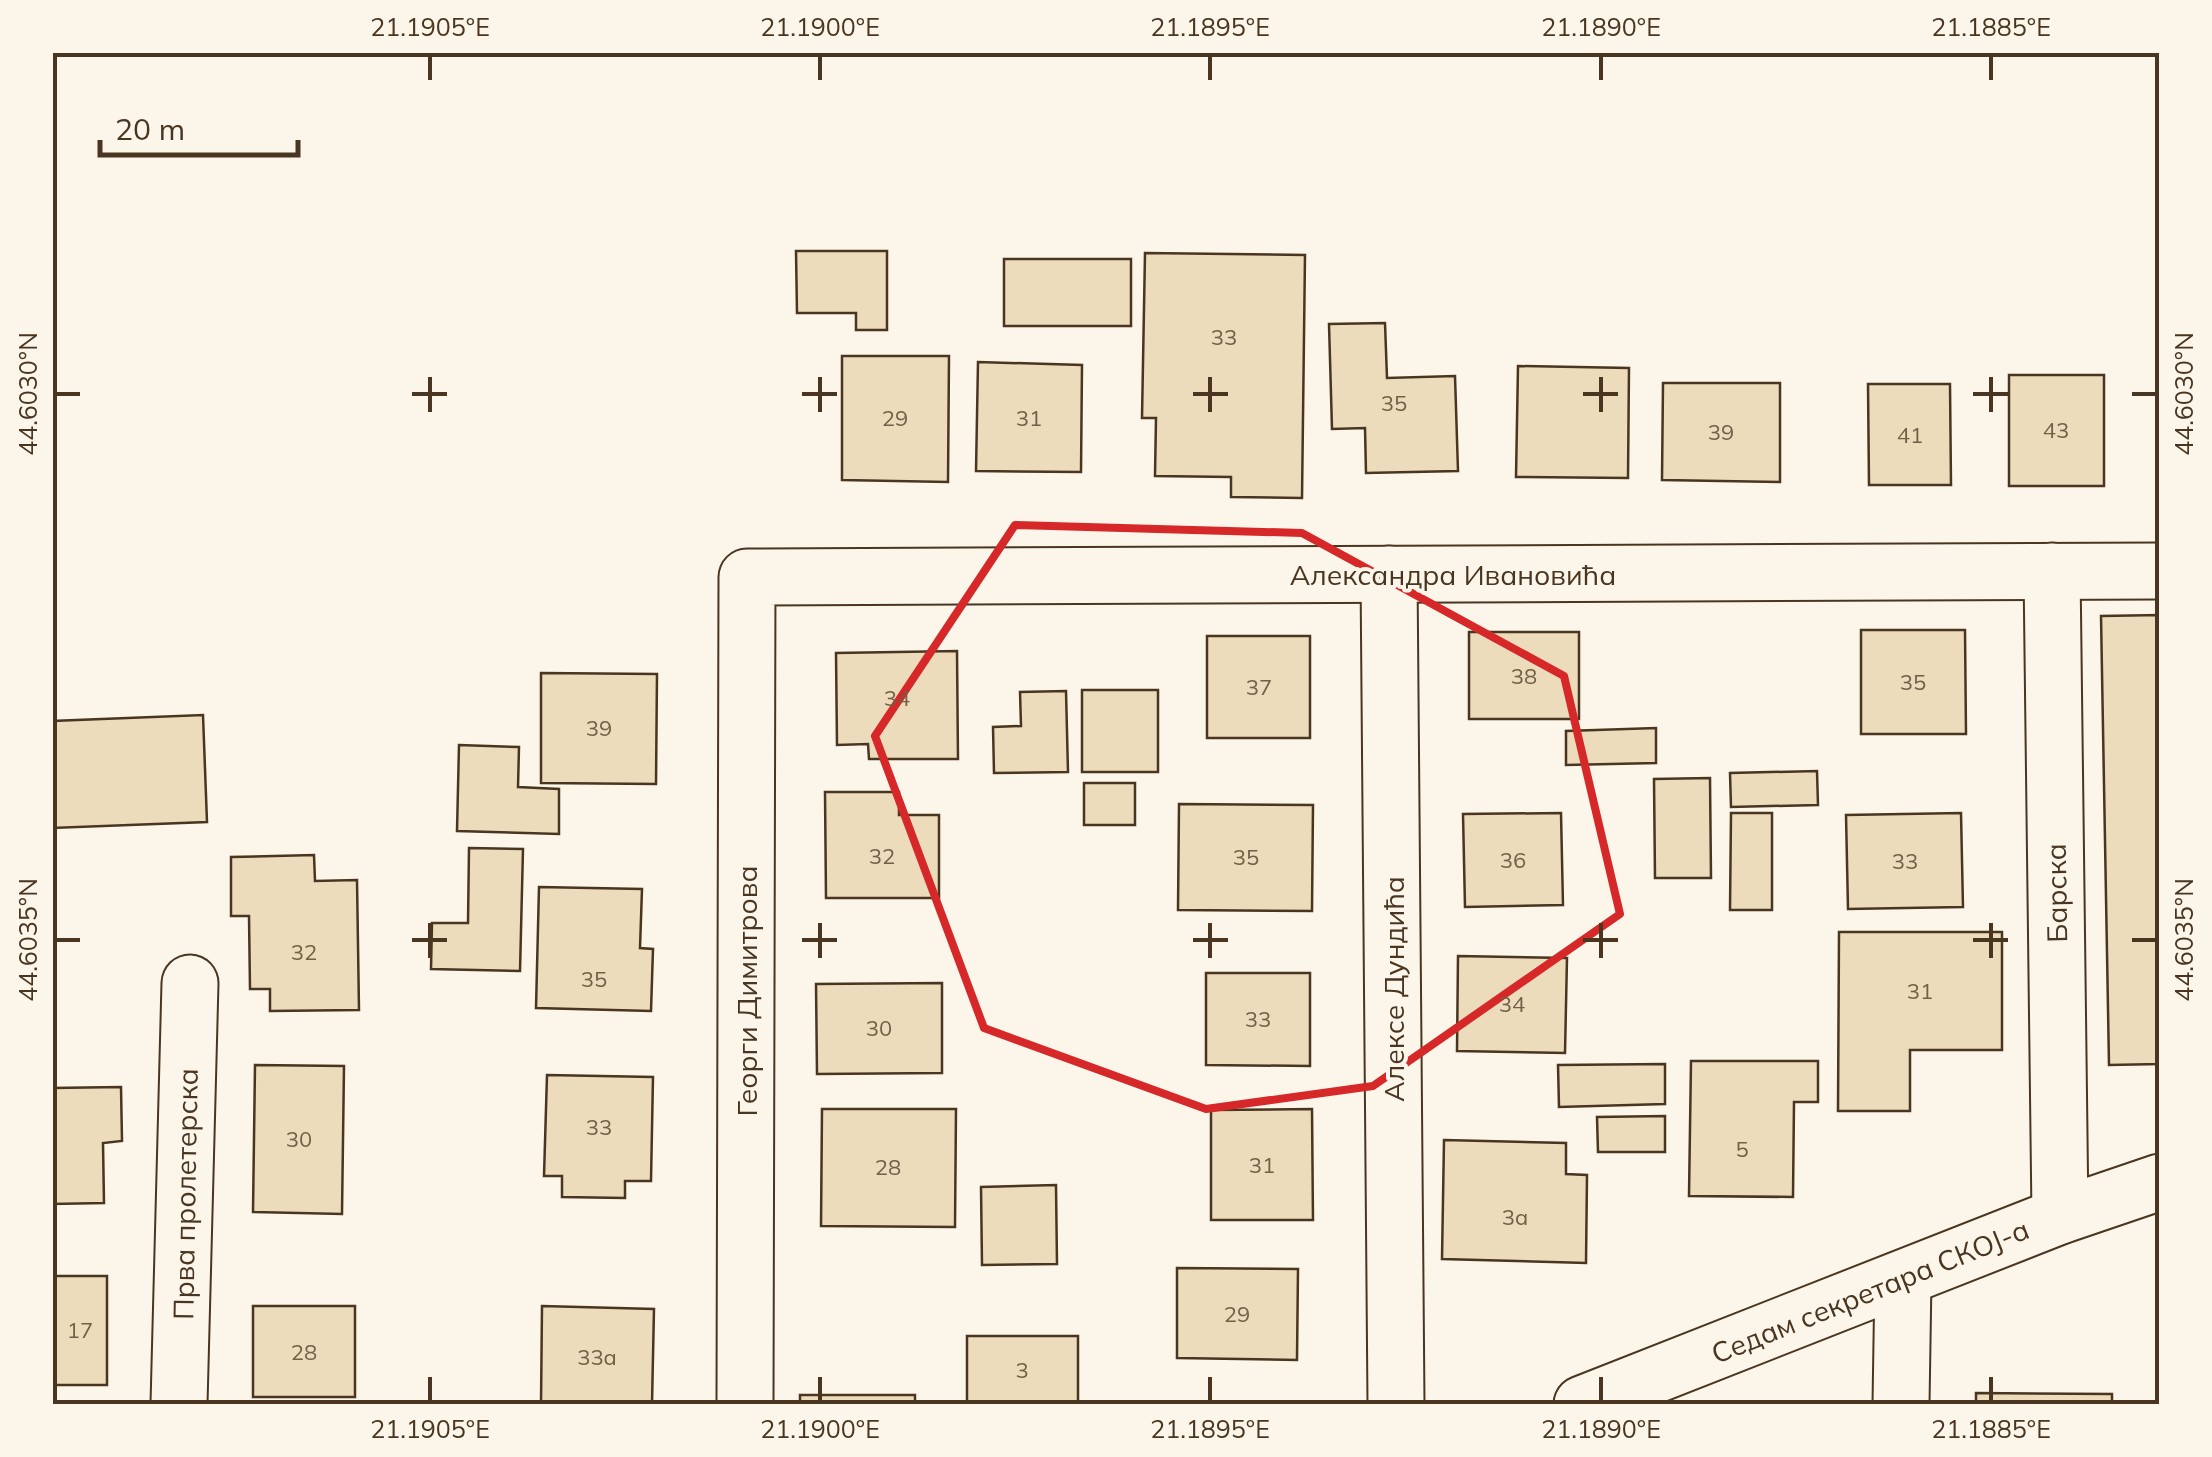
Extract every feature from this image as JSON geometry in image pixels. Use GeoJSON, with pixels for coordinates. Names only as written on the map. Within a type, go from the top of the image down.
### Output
{"type":"FeatureCollection","features":[{"type":"Feature","properties":{"kind":"street","name":"Барска"},"geometry":{"type":"LineString","coordinates":[[2052,571],[2060,1216]]}},
{"type":"Feature","properties":{"kind":"street","name":"Александра Ивановића"},"geometry":{"type":"LineString","coordinates":[[748,577],[2160,571]]}},
{"type":"Feature","properties":{"kind":"street","name":"Алексе Дундића"},"geometry":{"type":"LineString","coordinates":[[1389,574],[1396,1404]]}},
{"type":"Feature","properties":{"kind":"street","name":"Георги Димитрова"},"geometry":{"type":"LineString","coordinates":[[744,1404],[748,577]]}},
{"type":"Feature","properties":{"kind":"street","name":"Прва пролетерска"},"geometry":{"type":"LineString","coordinates":[[179,1404],[190,983]]}},
{"type":"Feature","properties":{"kind":"street","name":"Седам секретара СКОЈ-а"},"geometry":{"type":"LineString","coordinates":[[1582,1404],[2060,1216],[2160,1182]]}},
{"type":"Feature","properties":{"kind":"street"},"geometry":{"type":"LineString","coordinates":[[1901,1404],[1902,1279]]}},
{"type":"Feature","properties":{"kind":"highlighted area"},"geometry":{"type":"Polygon","coordinates":[[[1015,525],[1302,533],[1564,676],[1620,914],[1373,1086],[1206,1109],[984,1028],[875,736],[1015,525]]]}},
{"type":"Feature","properties":{"kind":"building"},"geometry":{"type":"Polygon","coordinates":[[[796,251],[887,251],[887,330],[856,330],[856,313],[797,313],[796,251]]]}},
{"type":"Feature","properties":{"kind":"building"},"geometry":{"type":"Polygon","coordinates":[[[1145,253],[1305,255],[1302,498],[1231,497],[1231,477],[1155,476],[1156,418],[1142,418],[1145,253]]]}},
{"type":"Feature","properties":{"kind":"building"},"geometry":{"type":"Polygon","coordinates":[[[1004,259],[1131,259],[1131,326],[1004,326],[1004,259]]]}},
{"type":"Feature","properties":{"kind":"building"},"geometry":{"type":"Polygon","coordinates":[[[1385,323],[1387,378],[1455,376],[1458,471],[1366,473],[1365,428],[1332,429],[1329,324],[1385,323]]]}},
{"type":"Feature","properties":{"kind":"building"},"geometry":{"type":"Polygon","coordinates":[[[842,356],[949,356],[948,482],[842,480],[842,356]]]}},
{"type":"Feature","properties":{"kind":"building"},"geometry":{"type":"Polygon","coordinates":[[[978,362],[1082,365],[1081,472],[976,471],[978,362]]]}},
{"type":"Feature","properties":{"kind":"building"},"geometry":{"type":"Polygon","coordinates":[[[1518,366],[1629,368],[1628,478],[1516,477],[1518,366]]]}},
{"type":"Feature","properties":{"kind":"building"},"geometry":{"type":"Polygon","coordinates":[[[2009,375],[2104,375],[2104,486],[2009,486],[2009,375]]]}},
{"type":"Feature","properties":{"kind":"building"},"geometry":{"type":"Polygon","coordinates":[[[1663,383],[1780,383],[1780,482],[1662,480],[1663,383]]]}},
{"type":"Feature","properties":{"kind":"building"},"geometry":{"type":"Polygon","coordinates":[[[1868,384],[1950,384],[1951,485],[1869,485],[1868,384]]]}},
{"type":"Feature","properties":{"kind":"building"},"geometry":{"type":"Polygon","coordinates":[[[2160,615],[2160,1064],[2109,1065],[2101,616],[2160,615]]]}},
{"type":"Feature","properties":{"kind":"building"},"geometry":{"type":"Polygon","coordinates":[[[1861,630],[1965,630],[1966,734],[1861,734],[1861,630]]]}},
{"type":"Feature","properties":{"kind":"building"},"geometry":{"type":"Polygon","coordinates":[[[1469,632],[1579,632],[1579,719],[1469,719],[1469,632]]]}},
{"type":"Feature","properties":{"kind":"building"},"geometry":{"type":"Polygon","coordinates":[[[1207,636],[1310,636],[1310,738],[1207,738],[1207,636]]]}},
{"type":"Feature","properties":{"kind":"building"},"geometry":{"type":"Polygon","coordinates":[[[957,651],[958,759],[869,759],[868,744],[837,745],[836,653],[957,651]]]}},
{"type":"Feature","properties":{"kind":"building"},"geometry":{"type":"Polygon","coordinates":[[[541,673],[657,674],[656,784],[541,783],[541,673]]]}},
{"type":"Feature","properties":{"kind":"building"},"geometry":{"type":"Polygon","coordinates":[[[1082,690],[1158,690],[1158,772],[1082,772],[1082,690]]]}},
{"type":"Feature","properties":{"kind":"building"},"geometry":{"type":"Polygon","coordinates":[[[1066,691],[1068,772],[994,773],[993,727],[1021,726],[1020,692],[1066,691]]]}},
{"type":"Feature","properties":{"kind":"building"},"geometry":{"type":"Polygon","coordinates":[[[203,715],[207,822],[52,828],[52,721],[203,715]]]}},
{"type":"Feature","properties":{"kind":"building"},"geometry":{"type":"Polygon","coordinates":[[[1656,728],[1656,763],[1566,765],[1566,731],[1656,728]]]}},
{"type":"Feature","properties":{"kind":"building"},"geometry":{"type":"Polygon","coordinates":[[[459,745],[519,747],[518,787],[559,789],[559,834],[457,831],[459,745]]]}},
{"type":"Feature","properties":{"kind":"building"},"geometry":{"type":"Polygon","coordinates":[[[1817,771],[1818,805],[1731,807],[1730,773],[1817,771]]]}},
{"type":"Feature","properties":{"kind":"building"},"geometry":{"type":"Polygon","coordinates":[[[1710,778],[1711,878],[1655,878],[1654,779],[1710,778]]]}},
{"type":"Feature","properties":{"kind":"building"},"geometry":{"type":"Polygon","coordinates":[[[1084,783],[1135,783],[1135,825],[1084,825],[1084,783]]]}},
{"type":"Feature","properties":{"kind":"building"},"geometry":{"type":"Polygon","coordinates":[[[825,792],[899,792],[899,815],[939,815],[939,898],[826,898],[825,792]]]}},
{"type":"Feature","properties":{"kind":"building"},"geometry":{"type":"Polygon","coordinates":[[[1179,804],[1313,805],[1312,911],[1178,910],[1179,804]]]}},
{"type":"Feature","properties":{"kind":"building"},"geometry":{"type":"Polygon","coordinates":[[[1561,813],[1563,905],[1465,907],[1463,814],[1561,813]]]}},
{"type":"Feature","properties":{"kind":"building"},"geometry":{"type":"Polygon","coordinates":[[[1731,813],[1772,813],[1772,910],[1730,910],[1731,813]]]}},
{"type":"Feature","properties":{"kind":"building"},"geometry":{"type":"Polygon","coordinates":[[[1961,813],[1963,907],[1848,909],[1846,815],[1961,813]]]}},
{"type":"Feature","properties":{"kind":"building"},"geometry":{"type":"Polygon","coordinates":[[[469,848],[523,849],[520,971],[431,969],[432,923],[468,923],[469,848]]]}},
{"type":"Feature","properties":{"kind":"building"},"geometry":{"type":"Polygon","coordinates":[[[314,855],[315,881],[357,880],[359,1010],[270,1011],[270,989],[250,989],[249,916],[231,916],[231,857],[314,855]]]}},
{"type":"Feature","properties":{"kind":"building"},"geometry":{"type":"Polygon","coordinates":[[[539,887],[642,889],[640,948],[653,949],[651,1011],[536,1008],[539,887]]]}},
{"type":"Feature","properties":{"kind":"building"},"geometry":{"type":"Polygon","coordinates":[[[1839,932],[2002,932],[2002,1050],[1910,1050],[1910,1111],[1838,1111],[1839,932]]]}},
{"type":"Feature","properties":{"kind":"building"},"geometry":{"type":"Polygon","coordinates":[[[1458,956],[1567,958],[1565,1053],[1457,1051],[1458,956]]]}},
{"type":"Feature","properties":{"kind":"building"},"geometry":{"type":"Polygon","coordinates":[[[1206,973],[1310,973],[1310,1066],[1206,1065],[1206,973]]]}},
{"type":"Feature","properties":{"kind":"building"},"geometry":{"type":"Polygon","coordinates":[[[942,983],[942,1073],[817,1074],[816,984],[942,983]]]}},
{"type":"Feature","properties":{"kind":"building"},"geometry":{"type":"Polygon","coordinates":[[[1691,1061],[1818,1061],[1818,1102],[1794,1102],[1793,1197],[1689,1196],[1691,1061]]]}},
{"type":"Feature","properties":{"kind":"building"},"geometry":{"type":"Polygon","coordinates":[[[1665,1064],[1665,1104],[1559,1107],[1558,1065],[1665,1064]]]}},
{"type":"Feature","properties":{"kind":"building"},"geometry":{"type":"Polygon","coordinates":[[[255,1065],[344,1066],[342,1214],[253,1212],[255,1065]]]}},
{"type":"Feature","properties":{"kind":"building"},"geometry":{"type":"Polygon","coordinates":[[[547,1075],[653,1077],[651,1181],[625,1181],[625,1198],[562,1197],[562,1176],[544,1176],[547,1075]]]}},
{"type":"Feature","properties":{"kind":"building"},"geometry":{"type":"Polygon","coordinates":[[[121,1087],[122,1141],[103,1143],[104,1203],[52,1204],[52,1088],[121,1087]]]}},
{"type":"Feature","properties":{"kind":"building"},"geometry":{"type":"Polygon","coordinates":[[[822,1109],[956,1109],[955,1227],[821,1226],[822,1109]]]}},
{"type":"Feature","properties":{"kind":"building"},"geometry":{"type":"Polygon","coordinates":[[[1312,1109],[1313,1220],[1211,1220],[1211,1110],[1312,1109]]]}},
{"type":"Feature","properties":{"kind":"building"},"geometry":{"type":"Polygon","coordinates":[[[1665,1116],[1665,1152],[1598,1152],[1597,1117],[1665,1116]]]}},
{"type":"Feature","properties":{"kind":"building"},"geometry":{"type":"Polygon","coordinates":[[[1444,1140],[1566,1143],[1566,1174],[1587,1175],[1586,1263],[1442,1259],[1444,1140]]]}},
{"type":"Feature","properties":{"kind":"building"},"geometry":{"type":"Polygon","coordinates":[[[1056,1185],[1057,1264],[982,1265],[981,1187],[1056,1185]]]}},
{"type":"Feature","properties":{"kind":"building"},"geometry":{"type":"Polygon","coordinates":[[[1177,1268],[1298,1269],[1297,1360],[1177,1358],[1177,1268]]]}},
{"type":"Feature","properties":{"kind":"building"},"geometry":{"type":"Polygon","coordinates":[[[52,1276],[107,1276],[107,1385],[52,1385],[52,1276]]]}},
{"type":"Feature","properties":{"kind":"building"},"geometry":{"type":"Polygon","coordinates":[[[253,1306],[355,1306],[355,1397],[253,1397],[253,1306]]]}},
{"type":"Feature","properties":{"kind":"building"},"geometry":{"type":"Polygon","coordinates":[[[542,1306],[654,1309],[652,1404],[541,1404],[542,1306]]]}},
{"type":"Feature","properties":{"kind":"building"},"geometry":{"type":"Polygon","coordinates":[[[967,1336],[1078,1336],[1078,1404],[967,1404],[967,1336]]]}},
{"type":"Feature","properties":{"kind":"building"},"geometry":{"type":"Polygon","coordinates":[[[1976,1393],[2112,1394],[2112,1404],[1976,1404],[1976,1393]]]}},
{"type":"Feature","properties":{"kind":"building"},"geometry":{"type":"Polygon","coordinates":[[[800,1395],[915,1395],[915,1404],[800,1404],[800,1395]]]}}]}
